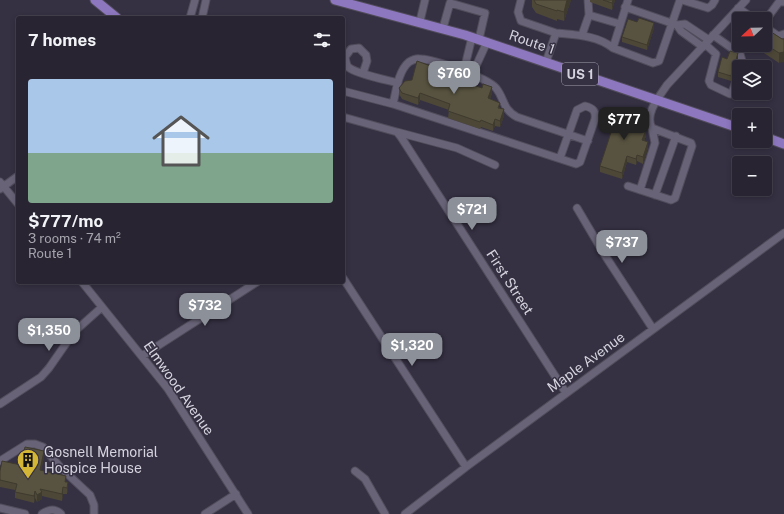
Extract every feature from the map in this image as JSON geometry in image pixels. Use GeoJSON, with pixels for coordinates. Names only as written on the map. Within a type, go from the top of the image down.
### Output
{"type":"FeatureCollection","features":[{"type":"Feature","properties":{"kind":"main road"},"geometry":{"type":"LineString","coordinates":[[95,0],[115,16]]}},
{"type":"Feature","properties":{"kind":"main road","name":"Route 1"},"geometry":{"type":"LineString","coordinates":[[341,1],[420,21],[479,39],[732,126]]}},
{"type":"Feature","properties":{"kind":"main road"},"geometry":{"type":"LineString","coordinates":[[772,140],[784,144]]}},
{"type":"Feature","properties":{"kind":"street"},"geometry":{"type":"LineString","coordinates":[[191,16],[195,0]]}},
{"type":"Feature","properties":{"kind":"street"},"geometry":{"type":"LineString","coordinates":[[202,16],[206,0]]}},
{"type":"Feature","properties":{"kind":"street"},"geometry":{"type":"LineString","coordinates":[[522,0],[518,12],[521,21],[556,33],[582,35],[606,43],[617,51],[656,63],[662,56],[675,24],[681,0],[708,8],[715,0]]}},
{"type":"Feature","properties":{"kind":"street"},"geometry":{"type":"LineString","coordinates":[[582,35],[589,15],[588,0]]}},
{"type":"Feature","properties":{"kind":"street"},"geometry":{"type":"LineString","coordinates":[[640,190],[655,143],[650,117],[657,100],[667,85],[746,0]]}},
{"type":"Feature","properties":{"kind":"street"},"geometry":{"type":"LineString","coordinates":[[420,21],[426,1]]}},
{"type":"Feature","properties":{"kind":"street"},"geometry":{"type":"LineString","coordinates":[[772,12],[779,2],[784,2]]}},
{"type":"Feature","properties":{"kind":"street"},"geometry":{"type":"LineString","coordinates":[[443,28],[450,3],[485,12],[479,39],[476,66],[469,71]]}},
{"type":"Feature","properties":{"kind":"street"},"geometry":{"type":"LineString","coordinates":[[613,48],[626,3],[675,24],[681,31],[707,42],[725,45],[742,57],[741,60]]}},
{"type":"Feature","properties":{"kind":"street"},"geometry":{"type":"LineString","coordinates":[[738,8],[744,12]]}},
{"type":"Feature","properties":{"kind":"street"},"geometry":{"type":"LineString","coordinates":[[589,15],[620,24]]}},
{"type":"Feature","properties":{"kind":"street"},"geometry":{"type":"LineString","coordinates":[[772,32],[778,36],[784,34]]}},
{"type":"Feature","properties":{"kind":"street"},"geometry":{"type":"LineString","coordinates":[[546,62],[556,33]]}},
{"type":"Feature","properties":{"kind":"street"},"geometry":{"type":"LineString","coordinates":[[469,71],[466,62],[479,39]]}},
{"type":"Feature","properties":{"kind":"street"},"geometry":{"type":"LineString","coordinates":[[707,42],[716,53]]}},
{"type":"Feature","properties":{"kind":"street"},"geometry":{"type":"LineString","coordinates":[[725,45],[716,53],[710,83],[714,88],[723,92],[732,91]]}},
{"type":"Feature","properties":{"kind":"street"},"geometry":{"type":"LineString","coordinates":[[392,104],[398,83],[406,66],[417,59],[469,71],[496,88],[505,106],[512,114],[588,141]]}},
{"type":"Feature","properties":{"kind":"street"},"geometry":{"type":"LineString","coordinates":[[363,73],[398,83]]}},
{"type":"Feature","properties":{"kind":"street"},"geometry":{"type":"LineString","coordinates":[[345,92],[392,104],[560,158],[579,164],[596,115],[589,107],[585,106],[577,110],[560,158]]}},
{"type":"Feature","properties":{"kind":"street"},"geometry":{"type":"LineString","coordinates":[[345,118],[470,153],[495,165]]}},
{"type":"Feature","properties":{"kind":"street"},"geometry":{"type":"LineString","coordinates":[[628,186],[671,200],[675,198],[692,146],[690,141],[652,128]]}},
{"type":"Feature","properties":{"kind":"street","name":"First Street"},"geometry":{"type":"LineString","coordinates":[[397,132],[566,393]]}},
{"type":"Feature","properties":{"kind":"street"},"geometry":{"type":"LineString","coordinates":[[655,195],[676,136]]}},
{"type":"Feature","properties":{"kind":"street"},"geometry":{"type":"LineString","coordinates":[[16,177],[1,186],[16,202]]}},
{"type":"Feature","properties":{"kind":"street"},"geometry":{"type":"LineString","coordinates":[[577,208],[606,257],[653,329]]}},
{"type":"Feature","properties":{"kind":"street","name":"Maple Avenue"},"geometry":{"type":"LineString","coordinates":[[405,514],[466,466],[784,233]]}},
{"type":"Feature","properties":{"kind":"street"},"geometry":{"type":"LineString","coordinates":[[345,281],[466,466]]}},
{"type":"Feature","properties":{"kind":"street","name":"Elmwood Avenue"},"geometry":{"type":"LineString","coordinates":[[84,284],[168,389],[248,514]]}},
{"type":"Feature","properties":{"kind":"street"},"geometry":{"type":"LineString","coordinates":[[142,356],[254,284]]}},
{"type":"Feature","properties":{"kind":"street"},"geometry":{"type":"LineString","coordinates":[[0,404],[44,374],[74,332],[102,308]]}},
{"type":"Feature","properties":{"kind":"street"},"geometry":{"type":"LineString","coordinates":[[0,461],[27,444],[35,444],[44,447],[61,468],[90,495],[94,505],[94,514]]}},
{"type":"Feature","properties":{"kind":"street"},"geometry":{"type":"LineString","coordinates":[[355,471],[365,479],[385,514]]}},
{"type":"Feature","properties":{"kind":"street"},"geometry":{"type":"LineString","coordinates":[[205,514],[236,494]]}},
{"type":"Feature","properties":{"kind":"street"},"geometry":{"type":"LineString","coordinates":[[0,508],[25,514]]}},
{"type":"Feature","properties":{"kind":"street"},"geometry":{"type":"LineString","coordinates":[[42,514],[47,510],[54,510],[61,514]]}},
{"type":"Feature","properties":{"kind":"building"},"geometry":{"type":"Polygon","coordinates":[[[534,0],[567,0],[564,12],[536,4],[534,0]]]}},
{"type":"Feature","properties":{"kind":"building"},"geometry":{"type":"Polygon","coordinates":[[[603,0],[613,0],[612,3],[603,0]]]}},
{"type":"Feature","properties":{"kind":"building"},"geometry":{"type":"Polygon","coordinates":[[[639,18],[654,23],[647,45],[622,37],[628,19],[637,22],[639,18]]]}},
{"type":"Feature","properties":{"kind":"building"},"geometry":{"type":"Polygon","coordinates":[[[772,33],[784,39],[784,52],[779,53],[772,48],[772,33]]]}},
{"type":"Feature","properties":{"kind":"building"},"geometry":{"type":"Polygon","coordinates":[[[730,51],[738,53],[736,60],[732,60],[731,76],[718,72],[722,57],[727,59],[730,51]]]}},
{"type":"Feature","properties":{"kind":"building"},"geometry":{"type":"Polygon","coordinates":[[[417,61],[436,68],[435,72],[440,73],[442,79],[457,84],[458,80],[482,88],[483,84],[492,87],[488,98],[500,103],[498,108],[504,109],[500,121],[495,119],[493,125],[481,120],[480,122],[448,111],[450,104],[420,93],[418,98],[402,93],[399,88],[405,81],[412,80],[417,61]]]}},
{"type":"Feature","properties":{"kind":"building"},"geometry":{"type":"Polygon","coordinates":[[[619,108],[642,116],[640,128],[646,130],[642,140],[648,142],[643,157],[637,155],[636,159],[627,156],[622,173],[600,166],[619,108]]]}},
{"type":"Feature","properties":{"kind":"building","name":"Gosnell Memorial Hospice House"},"geometry":{"type":"Polygon","coordinates":[[[25,447],[44,451],[40,470],[66,476],[65,482],[68,482],[67,488],[63,487],[62,494],[40,489],[42,492],[37,495],[35,491],[34,496],[15,492],[17,484],[0,480],[2,461],[21,465],[25,447]]]}},
{"type":"Feature","properties":{"kind":"place","name":"Gosnell Memorial Hospice House"},"geometry":{"type":"Point","coordinates":[28,480]}}]}
